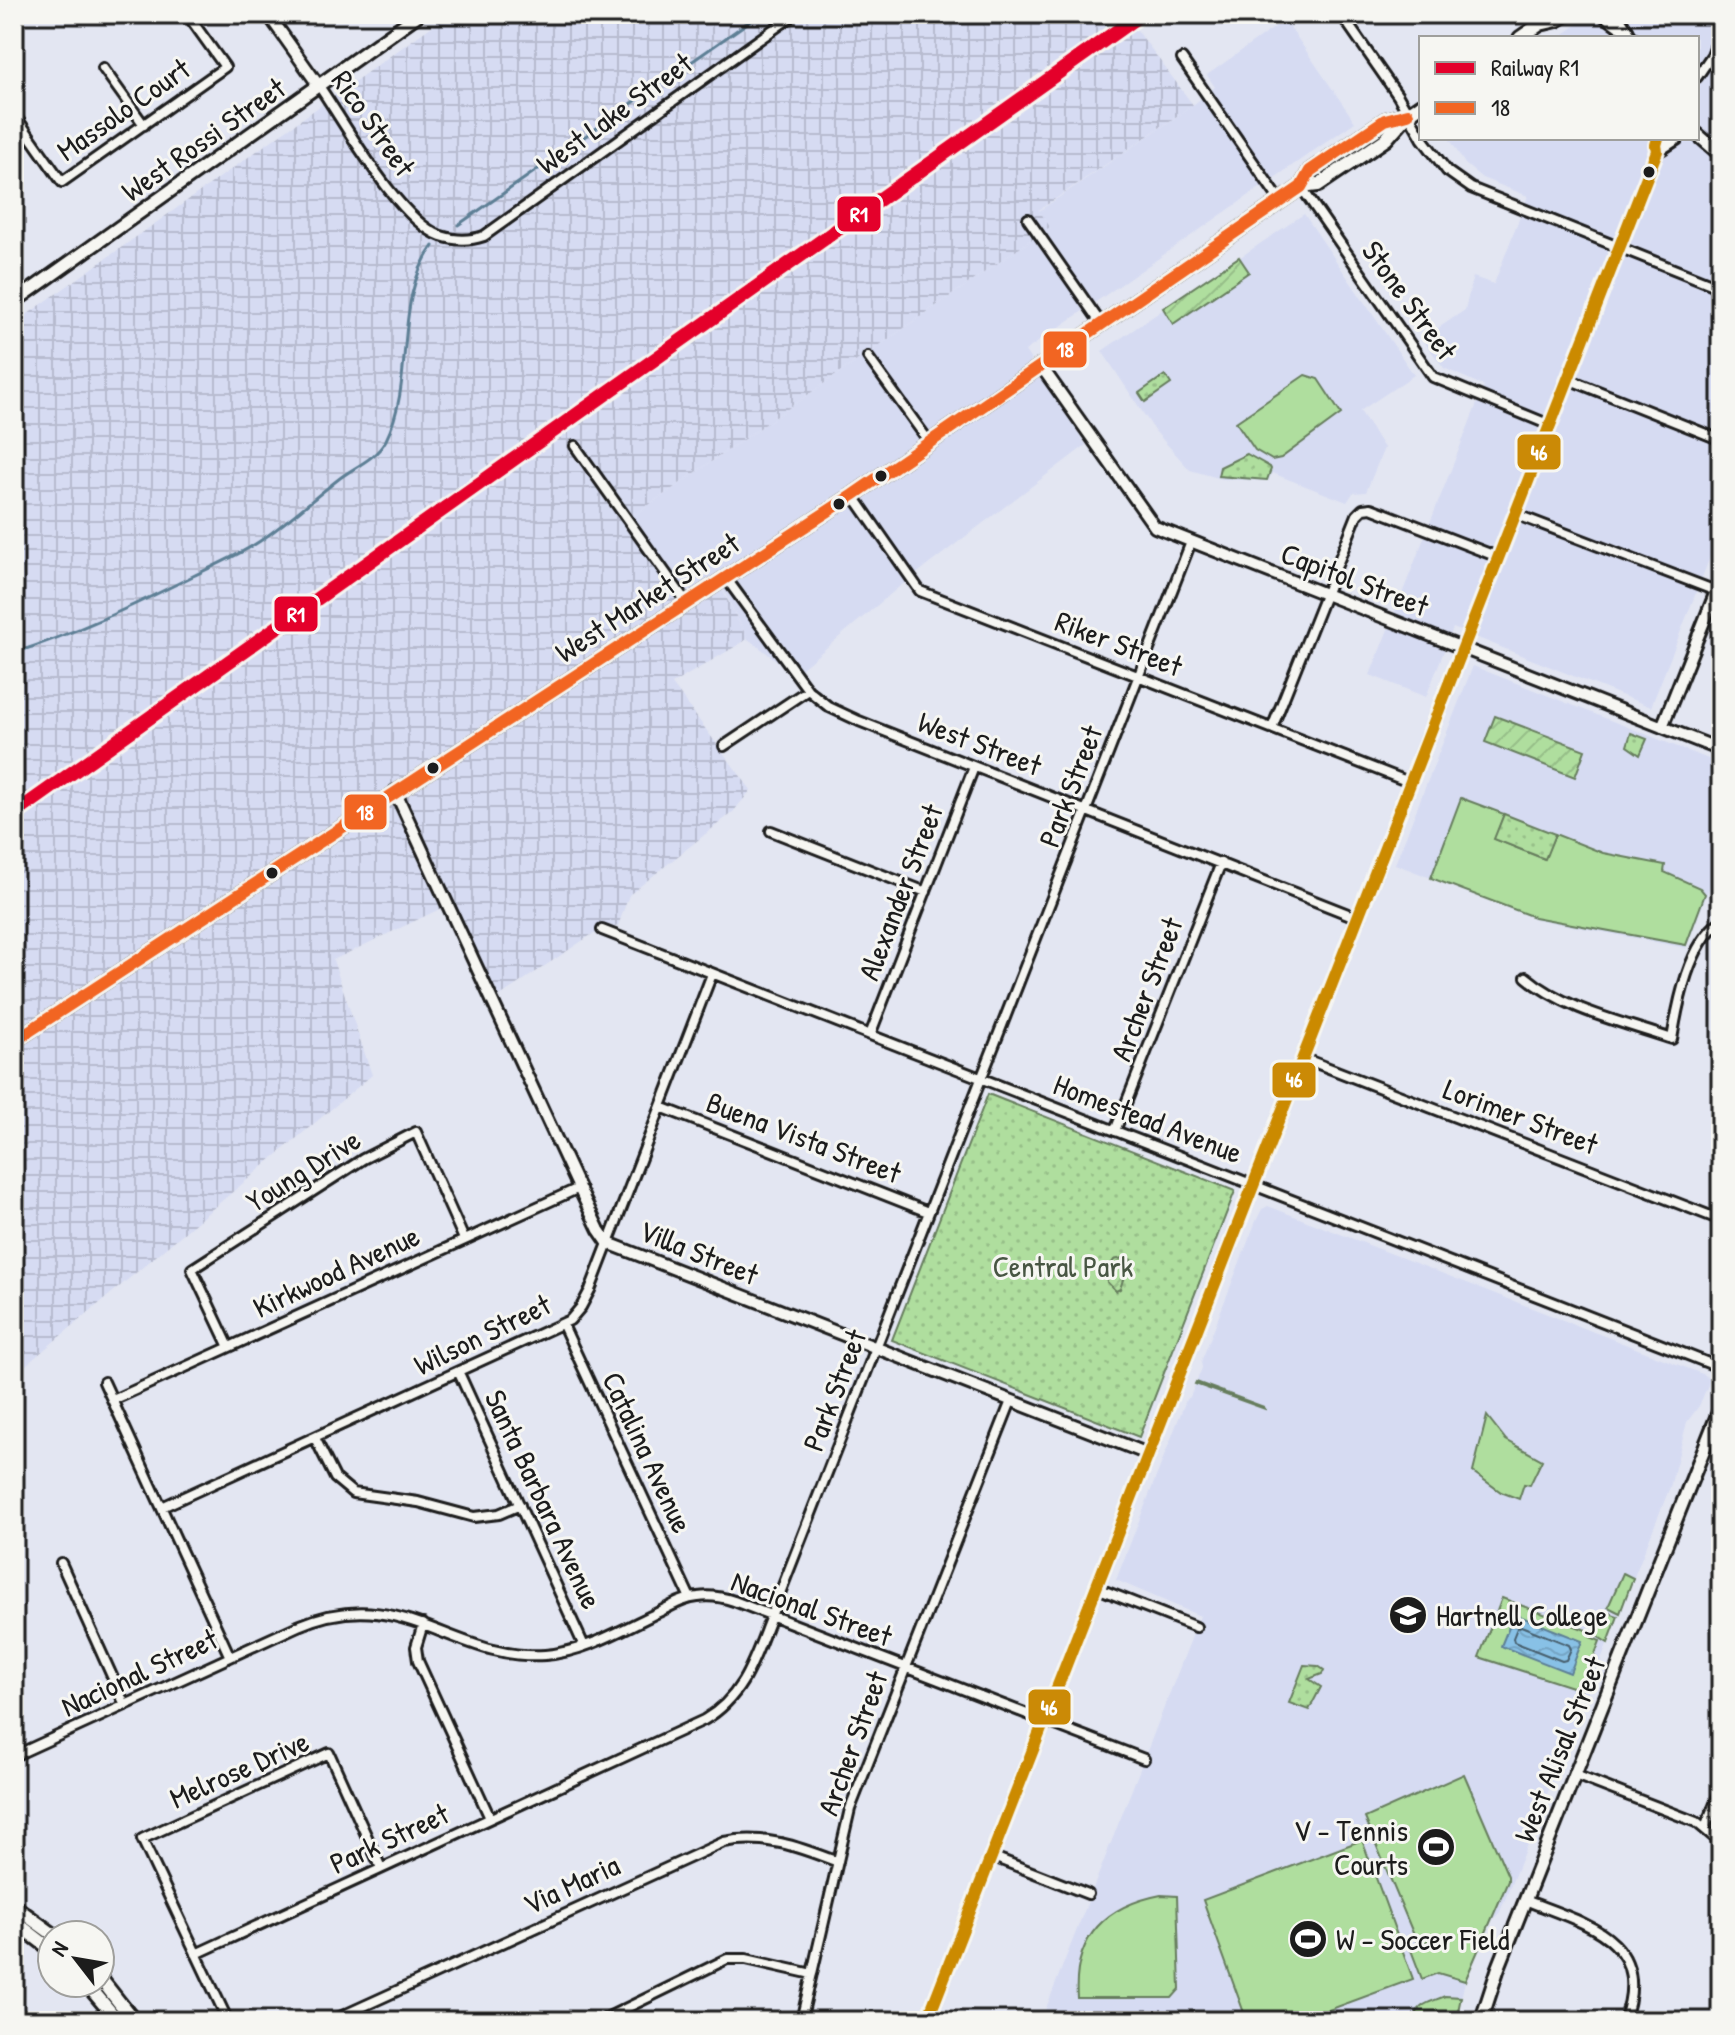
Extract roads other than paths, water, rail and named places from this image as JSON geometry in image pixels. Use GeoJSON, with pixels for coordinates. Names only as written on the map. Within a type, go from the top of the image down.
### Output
{"type":"FeatureCollection","features":[{"type":"Feature","properties":{"kind":"main road","name":"West Rossi Street"},"geometry":{"type":"LineString","coordinates":[[15,299],[419,14]]}},
{"type":"Feature","properties":{"kind":"main road"},"geometry":{"type":"LineString","coordinates":[[1523,36],[1553,18],[1573,14]]}},
{"type":"Feature","properties":{"kind":"main road"},"geometry":{"type":"LineString","coordinates":[[1604,14],[1629,34]]}},
{"type":"Feature","properties":{"kind":"main road"},"geometry":{"type":"LineString","coordinates":[[1616,14],[1629,34]]}},
{"type":"Feature","properties":{"kind":"main road","name":"West Market Street"},"geometry":{"type":"LineString","coordinates":[[14,1041],[853,495],[1301,187],[1318,185],[1393,134],[1408,114],[1419,106]]}},
{"type":"Feature","properties":{"kind":"main road"},"geometry":{"type":"LineString","coordinates":[[1699,137],[1721,155]]}},
{"type":"Feature","properties":{"kind":"main road"},"geometry":{"type":"LineString","coordinates":[[1657,151],[1674,140]]}},
{"type":"Feature","properties":{"kind":"main road","name":"West Alisal Street"},"geometry":{"type":"LineString","coordinates":[[1481,2021],[1486,1999],[1721,1406]]}},
{"type":"Feature","properties":{"kind":"main road"},"geometry":{"type":"LineString","coordinates":[[14,1906],[36,1922]]}},
{"type":"Feature","properties":{"kind":"main road"},"geometry":{"type":"LineString","coordinates":[[14,1921],[36,1938]]}},
{"type":"Feature","properties":{"kind":"main road"},"geometry":{"type":"LineString","coordinates":[[116,1998],[134,2021]]}},
{"type":"Feature","properties":{"kind":"main road"},"geometry":{"type":"LineString","coordinates":[[99,1999],[118,2021]]}},
{"type":"Feature","properties":{"kind":"street","name":"Massolo Court"},"geometry":{"type":"LineString","coordinates":[[14,114],[62,182],[225,67],[187,14]]}},
{"type":"Feature","properties":{"kind":"street","name":"Rico Street"},"geometry":{"type":"LineString","coordinates":[[268,14],[400,203],[421,224],[440,235],[458,240]]}},
{"type":"Feature","properties":{"kind":"street","name":"West Lake Street"},"geometry":{"type":"LineString","coordinates":[[458,240],[470,241],[484,236],[795,14]]}},
{"type":"Feature","properties":{"kind":"street"},"geometry":{"type":"LineString","coordinates":[[1341,14],[1419,132]]}},
{"type":"Feature","properties":{"kind":"street"},"geometry":{"type":"LineString","coordinates":[[1699,74],[1712,55],[1721,31]]}},
{"type":"Feature","properties":{"kind":"street"},"geometry":{"type":"LineString","coordinates":[[1182,59],[1281,202]]}},
{"type":"Feature","properties":{"kind":"street"},"geometry":{"type":"LineString","coordinates":[[103,68],[144,125]]}},
{"type":"Feature","properties":{"kind":"street"},"geometry":{"type":"LineString","coordinates":[[1424,140],[1447,171],[1471,188],[1721,288]]}},
{"type":"Feature","properties":{"kind":"street"},"geometry":{"type":"LineString","coordinates":[[927,2021],[1657,151],[1657,140]]}},
{"type":"Feature","properties":{"kind":"street","name":"Stone Street"},"geometry":{"type":"LineString","coordinates":[[1301,187],[1433,377],[1550,425]]}},
{"type":"Feature","properties":{"kind":"street"},"geometry":{"type":"LineString","coordinates":[[1028,219],[1102,325]]}},
{"type":"Feature","properties":{"kind":"street"},"geometry":{"type":"LineString","coordinates":[[868,357],[930,443]]}},
{"type":"Feature","properties":{"kind":"street","name":"Capitol Street"},"geometry":{"type":"LineString","coordinates":[[1041,366],[1155,527],[1721,750]]}},
{"type":"Feature","properties":{"kind":"street"},"geometry":{"type":"LineString","coordinates":[[1568,379],[1721,440]]}},
{"type":"Feature","properties":{"kind":"street"},"geometry":{"type":"LineString","coordinates":[[575,446],[687,603]]}},
{"type":"Feature","properties":{"kind":"street","name":"Riker Street"},"geometry":{"type":"LineString","coordinates":[[853,495],[920,591],[1409,782]]}},
{"type":"Feature","properties":{"kind":"street"},"geometry":{"type":"LineString","coordinates":[[1272,728],[1357,515],[1363,509],[1371,508],[1498,557]]}},
{"type":"Feature","properties":{"kind":"street"},"geometry":{"type":"LineString","coordinates":[[1515,514],[1716,591]]}},
{"type":"Feature","properties":{"kind":"street","name":"Park Street"},"geometry":{"type":"LineString","coordinates":[[196,1954],[712,1715],[728,1702],[745,1681],[1191,542]]}},
{"type":"Feature","properties":{"kind":"street","name":"West Street"},"geometry":{"type":"LineString","coordinates":[[726,578],[808,690],[845,715],[1358,918]]}},
{"type":"Feature","properties":{"kind":"street"},"geometry":{"type":"LineString","coordinates":[[1662,727],[1721,579]]}},
{"type":"Feature","properties":{"kind":"street"},"geometry":{"type":"LineString","coordinates":[[724,746],[808,690]]}},
{"type":"Feature","properties":{"kind":"street","name":"Alexander Street"},"geometry":{"type":"LineString","coordinates":[[870,1035],[974,767]]}},
{"type":"Feature","properties":{"kind":"street","name":"Villa Street"},"geometry":{"type":"LineString","coordinates":[[395,791],[579,1188],[608,1243],[1148,1454]]}},
{"type":"Feature","properties":{"kind":"street"},"geometry":{"type":"LineString","coordinates":[[771,831],[926,892]]}},
{"type":"Feature","properties":{"kind":"street","name":"Archer Street"},"geometry":{"type":"LineString","coordinates":[[1115,1131],[1221,863]]}},
{"type":"Feature","properties":{"kind":"street"},"geometry":{"type":"LineString","coordinates":[[1526,977],[1546,993],[1672,1039],[1682,993],[1699,946],[1709,931],[1721,921]]}},
{"type":"Feature","properties":{"kind":"street","name":"Homestead Avenue"},"geometry":{"type":"LineString","coordinates":[[602,930],[1721,1368]]}},
{"type":"Feature","properties":{"kind":"street","name":"Wilson Street"},"geometry":{"type":"LineString","coordinates":[[162,1507],[563,1325],[575,1314],[585,1299],[608,1243],[712,974]]}},
{"type":"Feature","properties":{"kind":"street","name":"Lorimer Street"},"geometry":{"type":"LineString","coordinates":[[1303,1058],[1721,1220]]}},
{"type":"Feature","properties":{"kind":"street","name":"Buena Vista Street"},"geometry":{"type":"LineString","coordinates":[[661,1107],[928,1212]]}},
{"type":"Feature","properties":{"kind":"street","name":"Young Drive"},"geometry":{"type":"LineString","coordinates":[[229,1347],[192,1269],[354,1164],[416,1132],[464,1239]]}},
{"type":"Feature","properties":{"kind":"street","name":"Kirkwood Avenue"},"geometry":{"type":"LineString","coordinates":[[113,1400],[579,1188]]}},
{"type":"Feature","properties":{"kind":"street","name":"Catalina Avenue"},"geometry":{"type":"LineString","coordinates":[[563,1325],[690,1598]]}},
{"type":"Feature","properties":{"kind":"street","name":"Santa Barbara Avenue"},"geometry":{"type":"LineString","coordinates":[[459,1373],[584,1646]]}},
{"type":"Feature","properties":{"kind":"street"},"geometry":{"type":"LineString","coordinates":[[104,1382],[230,1657]]}},
{"type":"Feature","properties":{"kind":"street","name":"Archer Street"},"geometry":{"type":"LineString","coordinates":[[801,2021],[853,1802],[1011,1401]]}},
{"type":"Feature","properties":{"kind":"street"},"geometry":{"type":"LineString","coordinates":[[315,1438],[335,1478],[353,1493],[418,1502],[474,1517],[499,1514],[520,1505]]}},
{"type":"Feature","properties":{"kind":"street"},"geometry":{"type":"LineString","coordinates":[[61,1563],[125,1705]]}},
{"type":"Feature","properties":{"kind":"street"},"geometry":{"type":"LineString","coordinates":[[1097,1588],[1196,1627]]}},
{"type":"Feature","properties":{"kind":"street","name":"Nacional Street"},"geometry":{"type":"LineString","coordinates":[[14,1755],[307,1622],[335,1614],[378,1612],[507,1653],[545,1655],[584,1646],[690,1598],[725,1598],[1144,1759]]}},
{"type":"Feature","properties":{"kind":"street"},"geometry":{"type":"LineString","coordinates":[[423,1624],[416,1647],[418,1661],[490,1818]]}},
{"type":"Feature","properties":{"kind":"street","name":"Melrose Drive"},"geometry":{"type":"LineString","coordinates":[[196,1954],[142,1839],[329,1753],[381,1868]]}},
{"type":"Feature","properties":{"kind":"street"},"geometry":{"type":"LineString","coordinates":[[1575,1775],[1683,1817],[1705,1828],[1721,1843]]}},
{"type":"Feature","properties":{"kind":"street"},"geometry":{"type":"LineString","coordinates":[[1705,1828],[1721,1789]]}},
{"type":"Feature","properties":{"kind":"street","name":"Via Maria"},"geometry":{"type":"LineString","coordinates":[[331,2021],[724,1842],[753,1838],[778,1841],[838,1862]]}},
{"type":"Feature","properties":{"kind":"street"},"geometry":{"type":"LineString","coordinates":[[991,1856],[1088,1894]]}},
{"type":"Feature","properties":{"kind":"street"},"geometry":{"type":"LineString","coordinates":[[1525,1900],[1588,1925],[1619,1947],[1628,1963],[1632,1980],[1631,2000],[1624,2021]]}},
{"type":"Feature","properties":{"kind":"street"},"geometry":{"type":"LineString","coordinates":[[196,1954],[228,2021]]}},
{"type":"Feature","properties":{"kind":"street"},"geometry":{"type":"LineString","coordinates":[[600,2021],[727,1959],[746,1959],[812,1974]]}},
{"type":"Feature","properties":{"kind":"water"},"geometry":{"type":"Polygon","coordinates":[[[1514,1614],[1582,1641],[1570,1673],[1501,1646],[1514,1614]]]}},
{"type":"Feature","properties":{"kind":"waterway"},"geometry":{"type":"LineString","coordinates":[[458,225],[760,14]]}},
{"type":"Feature","properties":{"kind":"waterway"},"geometry":{"type":"LineString","coordinates":[[14,653],[105,618],[247,549],[377,452],[386,440],[395,416],[413,291],[420,268],[433,246]]}},
{"type":"Feature","properties":{"kind":"rail line","name":"R1"},"geometry":{"type":"LineString","coordinates":[[14,814],[1141,14]]}},
{"type":"Feature","properties":{"kind":"place","name":"Hartnell College"},"geometry":{"type":"Point","coordinates":[1408,1615]}},
{"type":"Feature","properties":{"kind":"place","name":"V - Tennis Courts"},"geometry":{"type":"Point","coordinates":[1436,1847]}},
{"type":"Feature","properties":{"kind":"place","name":"W - Soccer Field"},"geometry":{"type":"Point","coordinates":[1308,1939]}},
{"type":"Feature","properties":{"kind":"park label","name":"Central Park"},"geometry":{"type":"Point","coordinates":[1063,1266]}}]}
